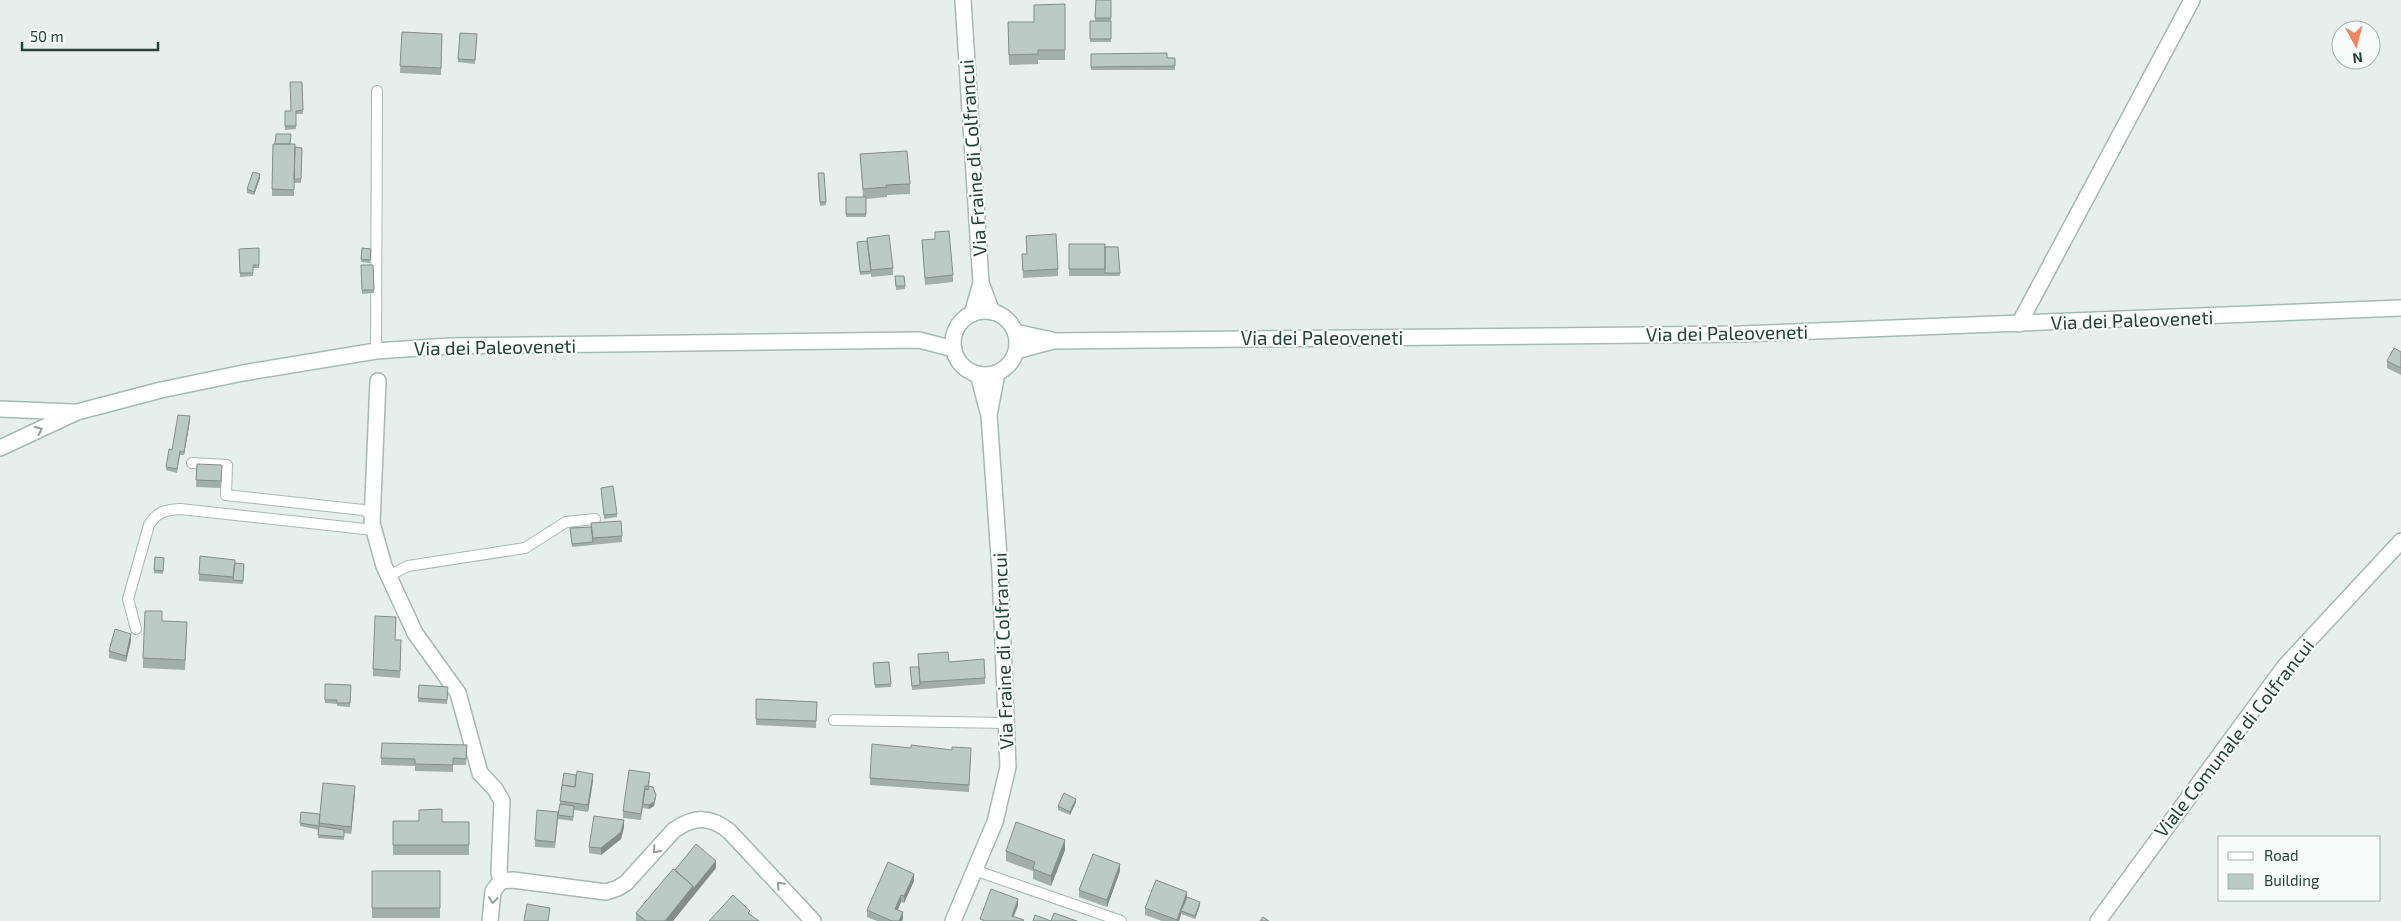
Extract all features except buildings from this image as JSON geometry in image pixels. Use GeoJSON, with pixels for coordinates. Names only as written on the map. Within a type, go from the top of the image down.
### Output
{"type":"FeatureCollection","features":[{"type":"Feature","properties":{"kind":"street","name":"Via Fraine di Colfrancui"},"geometry":{"type":"LineString","coordinates":[[962,0],[981,283],[972,314]]}},
{"type":"Feature","properties":{"kind":"street"},"geometry":{"type":"LineString","coordinates":[[2019,324],[2192,0]]}},
{"type":"Feature","properties":{"kind":"street"},"geometry":{"type":"LineString","coordinates":[[981,283],[992,312]]}},
{"type":"Feature","properties":{"kind":"street","name":"Via dei Paleoveneti"},"geometry":{"type":"LineString","coordinates":[[1015,332],[1053,341],[1740,334],[2401,308]]}},
{"type":"Feature","properties":{"kind":"street"},"geometry":{"type":"LineString","coordinates":[[956,330],[954,349],[962,365],[978,374],[997,373],[1012,360],[1016,352],[1015,332],[1010,323],[992,312],[972,314]]}},
{"type":"Feature","properties":{"kind":"street","name":"Via dei Paleoveneti"},"geometry":{"type":"LineString","coordinates":[[0,448],[77,412],[160,390],[243,373],[376,352],[449,346],[920,340],[956,330],[972,314]]}},
{"type":"Feature","properties":{"kind":"street","name":"Via dei Paleoveneti"},"geometry":{"type":"LineString","coordinates":[[920,340],[954,349]]}},
{"type":"Feature","properties":{"kind":"street","name":"Via dei Paleoveneti"},"geometry":{"type":"LineString","coordinates":[[1016,352],[1053,341]]}},
{"type":"Feature","properties":{"kind":"street","name":"Via Fraine di Colfrancui"},"geometry":{"type":"LineString","coordinates":[[953,921],[995,822],[1008,768],[1000,572],[989,415],[997,373]]}},
{"type":"Feature","properties":{"kind":"street"},"geometry":{"type":"LineString","coordinates":[[978,374],[989,415]]}},
{"type":"Feature","properties":{"kind":"street"},"geometry":{"type":"LineString","coordinates":[[378,381],[373,523],[384,566],[390,575],[415,634],[458,693],[480,773],[495,789],[502,802],[499,872],[501,881],[494,891],[490,921]]}},
{"type":"Feature","properties":{"kind":"street","name":"Via dei Paleoveneti"},"geometry":{"type":"LineString","coordinates":[[0,409],[77,412]]}},
{"type":"Feature","properties":{"kind":"street","name":"Viale Comunale di Colfrancui"},"geometry":{"type":"LineString","coordinates":[[2098,921],[2285,666],[2401,541]]}},
{"type":"Feature","properties":{"kind":"street"},"geometry":{"type":"LineString","coordinates":[[501,881],[513,880],[606,892],[626,883],[674,830],[684,823],[706,820],[717,822],[729,831],[813,921]]}},
{"type":"Feature","properties":{"kind":"lane"},"geometry":{"type":"LineString","coordinates":[[376,352],[377,91]]}},
{"type":"Feature","properties":{"kind":"lane"},"geometry":{"type":"LineString","coordinates":[[192,462],[226,465],[226,495],[363,510],[373,523]]}},
{"type":"Feature","properties":{"kind":"lane"},"geometry":{"type":"LineString","coordinates":[[136,629],[128,599],[149,526],[155,515],[164,511],[180,509],[373,523]]}},
{"type":"Feature","properties":{"kind":"lane"},"geometry":{"type":"LineString","coordinates":[[390,575],[408,566],[525,548],[566,522],[595,519]]}},
{"type":"Feature","properties":{"kind":"lane"},"geometry":{"type":"LineString","coordinates":[[834,720],[1006,723]]}},
{"type":"Feature","properties":{"kind":"lane"},"geometry":{"type":"LineString","coordinates":[[974,870],[1121,921]]}}]}
